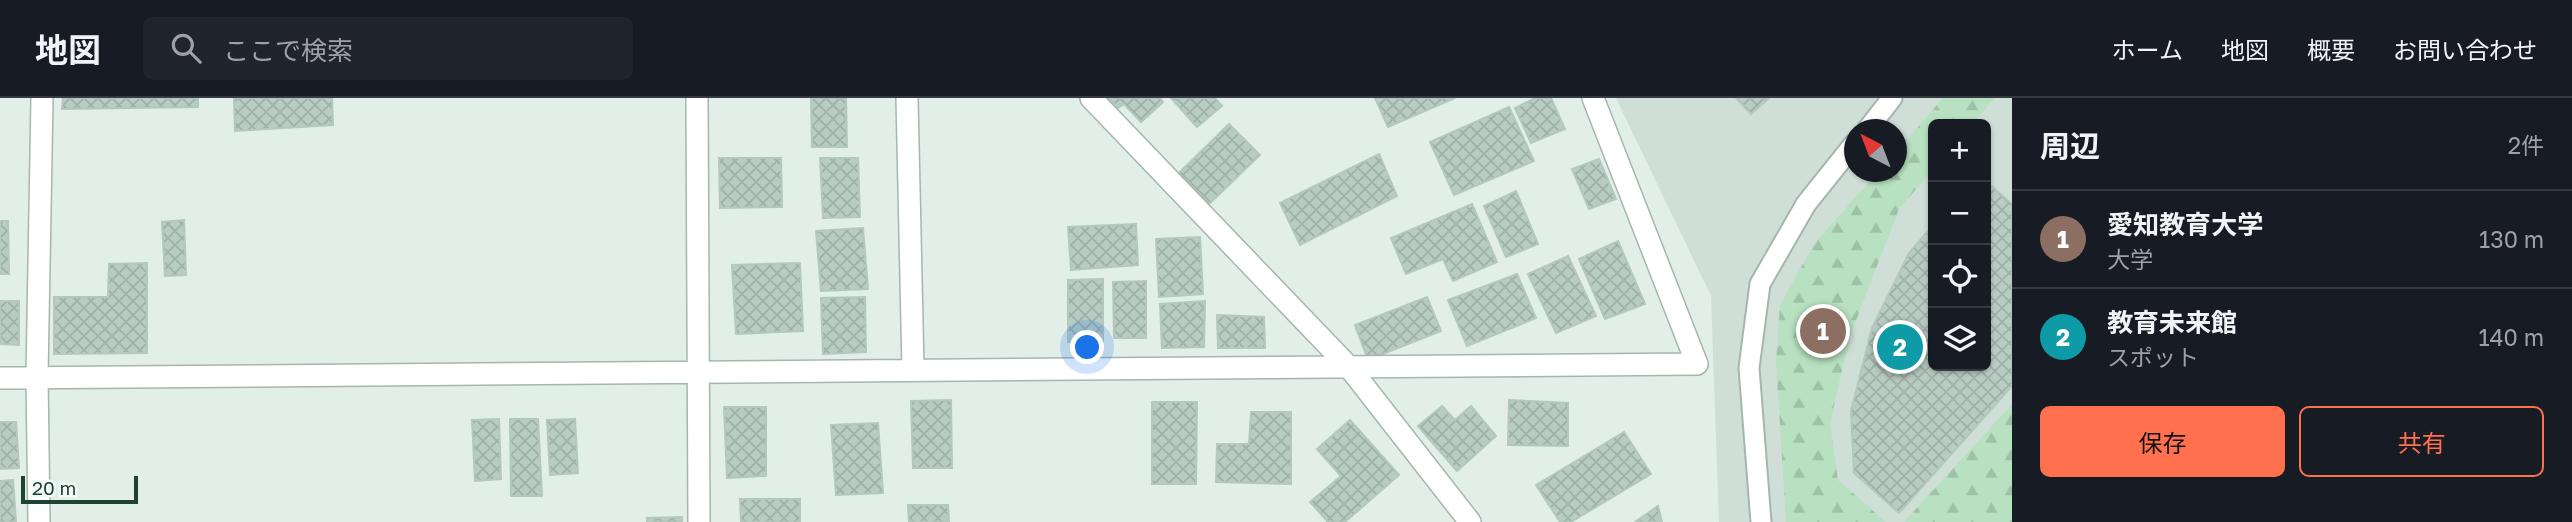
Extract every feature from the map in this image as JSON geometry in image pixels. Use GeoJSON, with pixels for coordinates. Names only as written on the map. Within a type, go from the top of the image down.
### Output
{"type":"FeatureCollection","features":[{"type":"Feature","properties":{"kind":"street"},"geometry":{"type":"LineString","coordinates":[[39,522],[37,376],[42,98]]}},
{"type":"Feature","properties":{"kind":"street"},"geometry":{"type":"LineString","coordinates":[[696,98],[699,522]]}},
{"type":"Feature","properties":{"kind":"street"},"geometry":{"type":"LineString","coordinates":[[907,98],[913,369]]}},
{"type":"Feature","properties":{"kind":"street"},"geometry":{"type":"LineString","coordinates":[[1091,98],[1349,367],[1470,522]]}},
{"type":"Feature","properties":{"kind":"street"},"geometry":{"type":"LineString","coordinates":[[0,378],[698,370],[1697,364],[1592,98]]}},
{"type":"Feature","properties":{"kind":"lane"},"geometry":{"type":"LineString","coordinates":[[1876,119],[1892,98]]}},
{"type":"Feature","properties":{"kind":"lane"},"geometry":{"type":"LineString","coordinates":[[1761,522],[1749,368],[1760,284],[1806,204],[1844,156]]}},
{"type":"Feature","properties":{"kind":"shaded area"},"geometry":{"type":"Polygon","coordinates":[[[1616,98],[2012,98],[2012,522],[1719,522],[1711,296],[1616,98]]]}},
{"type":"Feature","properties":{"kind":"green space"},"geometry":{"type":"Polygon","coordinates":[[[1943,98],[1995,98],[1976,119],[1928,119],[1928,175],[1899,209],[1850,336],[1830,423],[1838,480],[1886,522],[1786,522],[1776,362],[1780,305],[1814,244],[1869,182],[1907,182],[1907,139],[1943,98]]]}},
{"type":"Feature","properties":{"kind":"green space"},"geometry":{"type":"Polygon","coordinates":[[[2012,404],[2012,522],[1904,522],[2012,404]]]}},
{"type":"Feature","properties":{"kind":"building"},"geometry":{"type":"Polygon","coordinates":[[[63,98],[198,98],[198,107],[62,109],[63,98]]]}},
{"type":"Feature","properties":{"kind":"building"},"geometry":{"type":"Polygon","coordinates":[[[234,98],[332,98],[333,125],[235,131],[234,98]]]}},
{"type":"Feature","properties":{"kind":"building"},"geometry":{"type":"Polygon","coordinates":[[[811,98],[846,98],[847,147],[812,147],[811,98]]]}},
{"type":"Feature","properties":{"kind":"building"},"geometry":{"type":"Polygon","coordinates":[[[1109,98],[1160,98],[1163,102],[1141,122],[1124,104],[1118,108],[1109,98]]]}},
{"type":"Feature","properties":{"kind":"building"},"geometry":{"type":"Polygon","coordinates":[[[1171,98],[1215,98],[1222,106],[1197,127],[1171,98]]]}},
{"type":"Feature","properties":{"kind":"building"},"geometry":{"type":"Polygon","coordinates":[[[1375,98],[1455,98],[1388,127],[1375,98]]]}},
{"type":"Feature","properties":{"kind":"building"},"geometry":{"type":"Polygon","coordinates":[[[1535,98],[1551,98],[1565,129],[1531,143],[1515,108],[1535,98]]]}},
{"type":"Feature","properties":{"kind":"building"},"geometry":{"type":"Polygon","coordinates":[[[1736,98],[1769,98],[1751,114],[1736,98]]]}},
{"type":"Feature","properties":{"kind":"building"},"geometry":{"type":"Polygon","coordinates":[[[1509,107],[1534,161],[1454,195],[1430,142],[1509,107]]]}},
{"type":"Feature","properties":{"kind":"building"},"geometry":{"type":"Polygon","coordinates":[[[1229,124],[1260,155],[1209,204],[1179,173],[1229,124]]]}},
{"type":"Feature","properties":{"kind":"building"},"geometry":{"type":"Polygon","coordinates":[[[1379,154],[1397,196],[1300,245],[1280,203],[1379,154]]]}},
{"type":"Feature","properties":{"kind":"building"},"geometry":{"type":"Polygon","coordinates":[[[719,158],[781,158],[782,207],[720,208],[719,158]]]}},
{"type":"Feature","properties":{"kind":"building"},"geometry":{"type":"Polygon","coordinates":[[[820,158],[858,158],[860,217],[823,218],[820,158]]]}},
{"type":"Feature","properties":{"kind":"building"},"geometry":{"type":"Polygon","coordinates":[[[1599,159],[1616,199],[1589,209],[1572,169],[1599,159]]]}},
{"type":"Feature","properties":{"kind":"building"},"geometry":{"type":"Polygon","coordinates":[[[1991,185],[2012,204],[2012,386],[1899,513],[1854,473],[1851,411],[1872,328],[1909,253],[1928,231],[1928,371],[1991,371],[1991,185]]]}},
{"type":"Feature","properties":{"kind":"building"},"geometry":{"type":"Polygon","coordinates":[[[1516,191],[1538,244],[1506,257],[1484,206],[1516,191]]]}},
{"type":"Feature","properties":{"kind":"building"},"geometry":{"type":"Polygon","coordinates":[[[1472,204],[1497,262],[1453,281],[1443,259],[1406,274],[1391,238],[1472,204]]]}},
{"type":"Feature","properties":{"kind":"building"},"geometry":{"type":"Polygon","coordinates":[[[184,220],[186,275],[165,276],[162,222],[184,220]]]}},
{"type":"Feature","properties":{"kind":"building"},"geometry":{"type":"Polygon","coordinates":[[[0,221],[8,221],[9,274],[0,274],[0,221]]]}},
{"type":"Feature","properties":{"kind":"building"},"geometry":{"type":"Polygon","coordinates":[[[1136,224],[1138,265],[1071,270],[1068,227],[1136,224]]]}},
{"type":"Feature","properties":{"kind":"building"},"geometry":{"type":"Polygon","coordinates":[[[863,228],[868,289],[821,291],[816,231],[863,228]]]}},
{"type":"Feature","properties":{"kind":"building"},"geometry":{"type":"Polygon","coordinates":[[[1200,237],[1203,294],[1159,297],[1156,239],[1200,237]]]}},
{"type":"Feature","properties":{"kind":"building"},"geometry":{"type":"Polygon","coordinates":[[[1618,241],[1645,304],[1605,319],[1579,259],[1618,241]]]}},
{"type":"Feature","properties":{"kind":"building"},"geometry":{"type":"Polygon","coordinates":[[[1568,256],[1596,316],[1556,333],[1528,274],[1568,256]]]}},
{"type":"Feature","properties":{"kind":"building"},"geometry":{"type":"Polygon","coordinates":[[[147,263],[147,353],[54,354],[54,297],[108,297],[109,264],[147,263]]]}},
{"type":"Feature","properties":{"kind":"building"},"geometry":{"type":"Polygon","coordinates":[[[800,263],[803,331],[736,334],[732,265],[800,263]]]}},
{"type":"Feature","properties":{"kind":"building"},"geometry":{"type":"Polygon","coordinates":[[[1517,274],[1536,318],[1467,346],[1448,300],[1517,274]]]}},
{"type":"Feature","properties":{"kind":"building"},"geometry":{"type":"Polygon","coordinates":[[[1103,279],[1103,341],[1068,342],[1068,280],[1103,279]]]}},
{"type":"Feature","properties":{"kind":"building"},"geometry":{"type":"Polygon","coordinates":[[[1146,281],[1146,338],[1114,338],[1113,282],[1146,281]]]}},
{"type":"Feature","properties":{"kind":"building"},"geometry":{"type":"Polygon","coordinates":[[[865,297],[866,352],[823,354],[821,298],[865,297]]]}},
{"type":"Feature","properties":{"kind":"building"},"geometry":{"type":"Polygon","coordinates":[[[1427,297],[1441,331],[1368,360],[1355,325],[1427,297]]]}},
{"type":"Feature","properties":{"kind":"building"},"geometry":{"type":"Polygon","coordinates":[[[0,301],[19,301],[19,345],[0,344],[0,301]]]}},
{"type":"Feature","properties":{"kind":"building"},"geometry":{"type":"Polygon","coordinates":[[[1205,301],[1204,347],[1162,348],[1160,304],[1205,301]]]}},
{"type":"Feature","properties":{"kind":"building"},"geometry":{"type":"Polygon","coordinates":[[[1217,315],[1264,317],[1265,348],[1218,348],[1217,315]]]}},
{"type":"Feature","properties":{"kind":"building"},"geometry":{"type":"Polygon","coordinates":[[[951,400],[952,468],[913,468],[911,401],[951,400]]]}},
{"type":"Feature","properties":{"kind":"building"},"geometry":{"type":"Polygon","coordinates":[[[1509,400],[1568,403],[1568,446],[1508,445],[1509,400]]]}},
{"type":"Feature","properties":{"kind":"building"},"geometry":{"type":"Polygon","coordinates":[[[1152,402],[1197,402],[1196,484],[1152,484],[1152,402]]]}},
{"type":"Feature","properties":{"kind":"building"},"geometry":{"type":"Polygon","coordinates":[[[1442,406],[1455,420],[1471,406],[1496,436],[1457,471],[1418,426],[1442,406]]]}},
{"type":"Feature","properties":{"kind":"building"},"geometry":{"type":"Polygon","coordinates":[[[724,407],[766,407],[766,476],[727,478],[724,407]]]}},
{"type":"Feature","properties":{"kind":"building"},"geometry":{"type":"Polygon","coordinates":[[[1251,412],[1291,412],[1291,484],[1216,482],[1217,444],[1249,444],[1251,412]]]}},
{"type":"Feature","properties":{"kind":"building"},"geometry":{"type":"Polygon","coordinates":[[[499,419],[501,479],[475,481],[472,420],[499,419]]]}},
{"type":"Feature","properties":{"kind":"building"},"geometry":{"type":"Polygon","coordinates":[[[510,419],[538,419],[542,496],[511,496],[510,419]]]}},
{"type":"Feature","properties":{"kind":"building"},"geometry":{"type":"Polygon","coordinates":[[[575,419],[578,473],[550,475],[547,420],[575,419]]]}},
{"type":"Feature","properties":{"kind":"building"},"geometry":{"type":"Polygon","coordinates":[[[1350,420],[1399,475],[1345,522],[1328,522],[1310,502],[1341,476],[1317,449],[1350,420]]]}},
{"type":"Feature","properties":{"kind":"building"},"geometry":{"type":"Polygon","coordinates":[[[0,422],[16,422],[19,468],[0,469],[0,422]]]}},
{"type":"Feature","properties":{"kind":"building"},"geometry":{"type":"Polygon","coordinates":[[[878,423],[883,493],[836,495],[831,425],[878,423]]]}},
{"type":"Feature","properties":{"kind":"building"},"geometry":{"type":"Polygon","coordinates":[[[1624,432],[1651,474],[1571,522],[1560,522],[1536,485],[1624,432]]]}},
{"type":"Feature","properties":{"kind":"building"},"geometry":{"type":"Polygon","coordinates":[[[13,480],[16,522],[0,522],[0,481],[13,480]]]}},
{"type":"Feature","properties":{"kind":"building"},"geometry":{"type":"Polygon","coordinates":[[[740,499],[800,499],[800,522],[741,522],[740,499]]]}},
{"type":"Feature","properties":{"kind":"building"},"geometry":{"type":"Polygon","coordinates":[[[908,505],[948,505],[949,522],[909,522],[908,505]]]}},
{"type":"Feature","properties":{"kind":"building"},"geometry":{"type":"Polygon","coordinates":[[[1658,506],[1662,522],[1635,522],[1658,506]]]}},
{"type":"Feature","properties":{"kind":"building"},"geometry":{"type":"Polygon","coordinates":[[[682,517],[682,522],[647,522],[647,518],[682,517]]]}},
{"type":"Feature","properties":{"kind":"place","name":"愛知教育大学"},"geometry":{"type":"Point","coordinates":[1823,331]}},
{"type":"Feature","properties":{"kind":"place","name":"教育未来館"},"geometry":{"type":"Point","coordinates":[1900,347]}}]}
